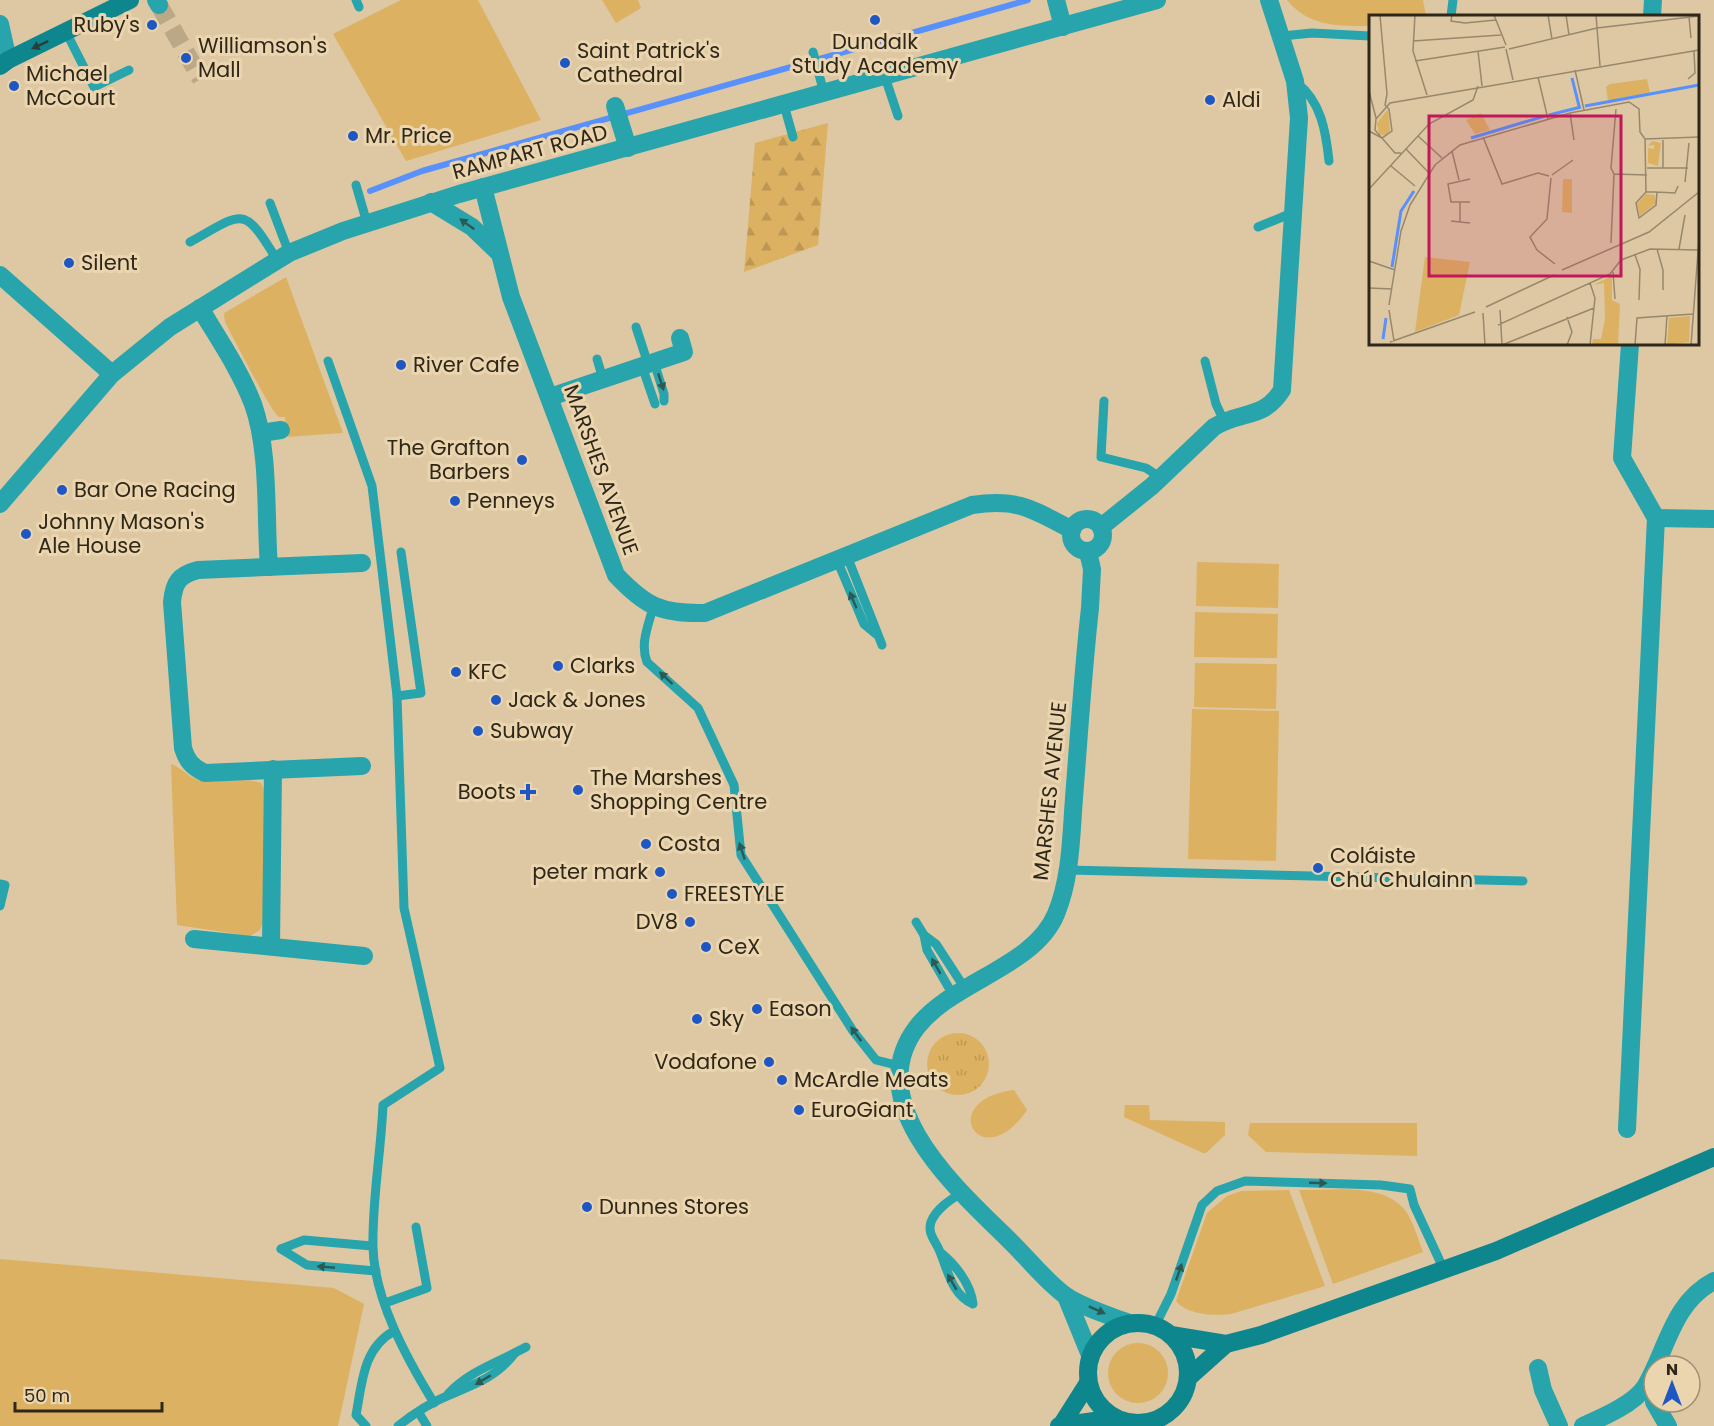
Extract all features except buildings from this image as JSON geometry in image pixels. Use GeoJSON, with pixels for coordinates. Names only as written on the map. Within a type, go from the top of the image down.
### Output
{"type":"FeatureCollection","features":[{"type":"Feature","properties":{"kind":"street"},"geometry":{"type":"LineString","coordinates":[[0,24],[4,63],[130,0]]}},
{"type":"Feature","properties":{"kind":"street","name":"RAMPART ROAD"},"geometry":{"type":"LineString","coordinates":[[0,502],[112,374],[170,327],[283,256],[367,223],[431,202],[1157,0]]}},
{"type":"Feature","properties":{"kind":"street"},"geometry":{"type":"LineString","coordinates":[[1101,527],[1161,478],[1201,438],[1224,421],[1266,409],[1282,390],[1299,118],[1295,81],[1269,0]]}},
{"type":"Feature","properties":{"kind":"street"},"geometry":{"type":"LineString","coordinates":[[1652,15],[1653,0]]}},
{"type":"Feature","properties":{"kind":"street"},"geometry":{"type":"LineString","coordinates":[[1056,2],[1063,27]]}},
{"type":"Feature","properties":{"kind":"street"},"geometry":{"type":"LineString","coordinates":[[615,106],[628,148]]}},
{"type":"Feature","properties":{"kind":"street","name":"MARSHES AVENUE"},"geometry":{"type":"LineString","coordinates":[[483,187],[511,297],[616,575],[633,593],[653,608],[677,614],[705,613],[972,505],[998,501],[1018,503],[1072,530]]}},
{"type":"Feature","properties":{"kind":"street"},"geometry":{"type":"LineString","coordinates":[[431,202],[472,227],[498,252]]}},
{"type":"Feature","properties":{"kind":"street"},"geometry":{"type":"LineString","coordinates":[[0,275],[112,374]]}},
{"type":"Feature","properties":{"kind":"street"},"geometry":{"type":"LineString","coordinates":[[200,308],[240,377],[253,404],[261,433],[269,567]]}},
{"type":"Feature","properties":{"kind":"street"},"geometry":{"type":"LineString","coordinates":[[550,397],[684,352],[680,338]]}},
{"type":"Feature","properties":{"kind":"street"},"geometry":{"type":"LineString","coordinates":[[1627,1129],[1656,518],[1622,458],[1630,345]]}},
{"type":"Feature","properties":{"kind":"street"},"geometry":{"type":"LineString","coordinates":[[261,433],[281,430]]}},
{"type":"Feature","properties":{"kind":"street"},"geometry":{"type":"LineString","coordinates":[[1656,518],[1714,519]]}},
{"type":"Feature","properties":{"kind":"street"},"geometry":{"type":"LineString","coordinates":[[1088,519],[1101,527],[1102,543],[1088,552],[1076,547],[1071,539],[1072,530],[1078,522],[1088,519]]}},
{"type":"Feature","properties":{"kind":"street","name":"MARSHES AVENUE"},"geometry":{"type":"LineString","coordinates":[[1088,552],[1092,569],[1090,608],[1068,870],[1055,917],[1043,935],[1022,954],[958,991],[931,1011],[909,1038],[900,1066],[902,1099],[908,1119],[929,1152],[961,1192],[1066,1296],[1129,1323]]}},
{"type":"Feature","properties":{"kind":"street"},"geometry":{"type":"LineString","coordinates":[[362,563],[198,570],[183,574],[173,585],[172,602],[183,748],[194,768],[205,772],[362,766]]}},
{"type":"Feature","properties":{"kind":"street"},"geometry":{"type":"LineString","coordinates":[[271,946],[273,769]]}},
{"type":"Feature","properties":{"kind":"street"},"geometry":{"type":"LineString","coordinates":[[195,939],[364,956]]}},
{"type":"Feature","properties":{"kind":"street"},"geometry":{"type":"LineString","coordinates":[[1115,1418],[1098,1405],[1088,1383],[1090,1355],[1109,1331],[1129,1323],[1155,1326],[1171,1335],[1226,1344],[1261,1335],[1444,1270],[1714,1157]]}},
{"type":"Feature","properties":{"kind":"street"},"geometry":{"type":"LineString","coordinates":[[1663,1354],[1670,1329],[1690,1299],[1714,1281]]}},
{"type":"Feature","properties":{"kind":"street","name":"MARSHES AVENUE"},"geometry":{"type":"LineString","coordinates":[[1066,1296],[1090,1355]]}},
{"type":"Feature","properties":{"kind":"street"},"geometry":{"type":"LineString","coordinates":[[1171,1335],[1186,1358],[1188,1378]]}},
{"type":"Feature","properties":{"kind":"street"},"geometry":{"type":"LineString","coordinates":[[1060,1425],[1115,1418],[1144,1423],[1162,1417],[1177,1405],[1188,1378],[1226,1344]]}},
{"type":"Feature","properties":{"kind":"street"},"geometry":{"type":"LineString","coordinates":[[1538,1368],[1543,1390],[1559,1426]]}},
{"type":"Feature","properties":{"kind":"street"},"geometry":{"type":"LineString","coordinates":[[1060,1425],[1088,1383]]}},
{"type":"Feature","properties":{"kind":"street"},"geometry":{"type":"LineString","coordinates":[[1584,1426],[1642,1401]]}},
{"type":"Feature","properties":{"kind":"lane"},"geometry":{"type":"LineString","coordinates":[[1451,15],[1453,0]]}},
{"type":"Feature","properties":{"kind":"lane"},"geometry":{"type":"LineString","coordinates":[[66,32],[94,87],[129,70]]}},
{"type":"Feature","properties":{"kind":"lane"},"geometry":{"type":"LineString","coordinates":[[1282,36],[1312,33],[1369,36]]}},
{"type":"Feature","properties":{"kind":"lane"},"geometry":{"type":"LineString","coordinates":[[813,52],[824,93]]}},
{"type":"Feature","properties":{"kind":"lane"},"geometry":{"type":"LineString","coordinates":[[885,77],[898,116]]}},
{"type":"Feature","properties":{"kind":"lane"},"geometry":{"type":"LineString","coordinates":[[1295,81],[1307,91],[1316,108],[1326,132],[1329,161]]}},
{"type":"Feature","properties":{"kind":"lane"},"geometry":{"type":"LineString","coordinates":[[784,105],[793,137]]}},
{"type":"Feature","properties":{"kind":"lane"},"geometry":{"type":"LineString","coordinates":[[356,185],[367,223]]}},
{"type":"Feature","properties":{"kind":"lane"},"geometry":{"type":"LineString","coordinates":[[270,202],[283,256]]}},
{"type":"Feature","properties":{"kind":"lane"},"geometry":{"type":"LineString","coordinates":[[1258,227],[1292,213]]}},
{"type":"Feature","properties":{"kind":"lane"},"geometry":{"type":"LineString","coordinates":[[190,242],[239,218],[256,225],[283,256]]}},
{"type":"Feature","properties":{"kind":"lane"},"geometry":{"type":"LineString","coordinates":[[636,327],[659,403]]}},
{"type":"Feature","properties":{"kind":"lane"},"geometry":{"type":"LineString","coordinates":[[597,359],[603,379]]}},
{"type":"Feature","properties":{"kind":"lane"},"geometry":{"type":"LineString","coordinates":[[1205,361],[1215,404],[1224,421]]}},
{"type":"Feature","properties":{"kind":"lane"},"geometry":{"type":"LineString","coordinates":[[328,362],[372,486],[398,696],[404,908],[440,1068],[383,1105],[372,1246],[376,1271],[394,1331],[434,1403]]}},
{"type":"Feature","properties":{"kind":"lane"},"geometry":{"type":"LineString","coordinates":[[1104,401],[1101,457],[1146,468],[1161,478]]}},
{"type":"Feature","properties":{"kind":"lane"},"geometry":{"type":"LineString","coordinates":[[398,696],[421,693],[401,552]]}},
{"type":"Feature","properties":{"kind":"lane"},"geometry":{"type":"LineString","coordinates":[[842,558],[864,624],[876,634],[882,645]]}},
{"type":"Feature","properties":{"kind":"lane"},"geometry":{"type":"LineString","coordinates":[[653,608],[645,639],[644,654],[647,662],[698,708],[734,785],[741,855],[853,1031],[876,1060],[900,1066]]}},
{"type":"Feature","properties":{"kind":"lane"},"geometry":{"type":"LineString","coordinates":[[1068,870],[1523,881]]}},
{"type":"Feature","properties":{"kind":"lane"},"geometry":{"type":"LineString","coordinates":[[0,884],[4,885],[0,906]]}},
{"type":"Feature","properties":{"kind":"lane"},"geometry":{"type":"LineString","coordinates":[[916,922],[924,935],[936,944],[958,991]]}},
{"type":"Feature","properties":{"kind":"lane"},"geometry":{"type":"LineString","coordinates":[[1155,1326],[1171,1294],[1202,1205],[1217,1191],[1245,1181],[1381,1185],[1410,1189],[1414,1205],[1444,1270]]}},
{"type":"Feature","properties":{"kind":"lane"},"geometry":{"type":"LineString","coordinates":[[940,1252],[953,1262],[972,1294],[973,1305],[962,1300],[943,1267],[940,1252],[931,1236],[930,1223],[943,1206],[961,1192]]}},
{"type":"Feature","properties":{"kind":"lane"},"geometry":{"type":"LineString","coordinates":[[385,1304],[427,1288],[416,1227]]}},
{"type":"Feature","properties":{"kind":"lane"},"geometry":{"type":"LineString","coordinates":[[372,1246],[304,1240],[281,1249],[307,1265],[376,1271]]}},
{"type":"Feature","properties":{"kind":"lane"},"geometry":{"type":"LineString","coordinates":[[366,1426],[356,1415],[368,1359],[376,1343],[394,1331]]}},
{"type":"Feature","properties":{"kind":"lane"},"geometry":{"type":"LineString","coordinates":[[398,1426],[446,1396],[468,1389],[504,1368],[514,1354],[526,1347]]}},
{"type":"Feature","properties":{"kind":"lane"},"geometry":{"type":"LineString","coordinates":[[418,1413],[427,1426]]}},
{"type":"Feature","properties":{"kind":"green space"},"geometry":{"type":"Polygon","coordinates":[[[401,0],[478,0],[541,120],[406,161],[333,34],[401,0]]]}},
{"type":"Feature","properties":{"kind":"green space"},"geometry":{"type":"Polygon","coordinates":[[[602,0],[638,0],[641,8],[616,23],[602,0]]]}},
{"type":"Feature","properties":{"kind":"green space"},"geometry":{"type":"Polygon","coordinates":[[[1287,0],[1423,0],[1426,15],[1369,15],[1369,26],[1347,26],[1315,20],[1296,9],[1287,0]]]}},
{"type":"Feature","properties":{"kind":"green space"},"geometry":{"type":"Polygon","coordinates":[[[828,123],[818,245],[744,272],[755,143],[828,123]]]}},
{"type":"Feature","properties":{"kind":"green space"},"geometry":{"type":"Polygon","coordinates":[[[286,277],[343,433],[286,437],[285,417],[279,417],[268,402],[225,322],[224,313],[286,277]]]}},
{"type":"Feature","properties":{"kind":"green space"},"geometry":{"type":"Polygon","coordinates":[[[1197,562],[1279,564],[1278,608],[1196,606],[1197,562]]]}},
{"type":"Feature","properties":{"kind":"green space"},"geometry":{"type":"Polygon","coordinates":[[[1195,612],[1278,614],[1277,658],[1194,657],[1195,612]]]}},
{"type":"Feature","properties":{"kind":"green space"},"geometry":{"type":"Polygon","coordinates":[[[1195,663],[1277,664],[1276,709],[1194,707],[1195,663]]]}},
{"type":"Feature","properties":{"kind":"green space"},"geometry":{"type":"Polygon","coordinates":[[[1192,709],[1279,711],[1276,861],[1188,859],[1192,709]]]}},
{"type":"Feature","properties":{"kind":"green space"},"geometry":{"type":"Polygon","coordinates":[[[171,764],[199,780],[247,780],[261,783],[266,793],[265,917],[260,930],[250,936],[177,925],[171,764]]]}},
{"type":"Feature","properties":{"kind":"green space"},"geometry":{"type":"Polygon","coordinates":[[[958,1033],[980,1042],[989,1064],[980,1086],[958,1095],[936,1086],[927,1064],[936,1042],[958,1033]]]}},
{"type":"Feature","properties":{"kind":"green space"},"geometry":{"type":"Polygon","coordinates":[[[1014,1090],[1027,1110],[1010,1129],[994,1137],[982,1136],[973,1129],[971,1119],[976,1107],[990,1097],[1014,1090]]]}},
{"type":"Feature","properties":{"kind":"green space"},"geometry":{"type":"Polygon","coordinates":[[[1125,1105],[1149,1105],[1150,1120],[1225,1122],[1225,1135],[1206,1153],[1203,1153],[1124,1117],[1125,1105]]]}},
{"type":"Feature","properties":{"kind":"green space"},"geometry":{"type":"Polygon","coordinates":[[[1250,1123],[1417,1123],[1417,1156],[1266,1152],[1248,1135],[1250,1123]]]}},
{"type":"Feature","properties":{"kind":"green space"},"geometry":{"type":"Polygon","coordinates":[[[1289,1190],[1325,1286],[1231,1314],[1194,1312],[1181,1306],[1176,1301],[1207,1213],[1227,1196],[1241,1191],[1289,1190]]]}},
{"type":"Feature","properties":{"kind":"green space"},"geometry":{"type":"Polygon","coordinates":[[[1299,1190],[1358,1190],[1386,1196],[1398,1203],[1407,1213],[1423,1252],[1333,1284],[1299,1190]]]}},
{"type":"Feature","properties":{"kind":"green space"},"geometry":{"type":"Polygon","coordinates":[[[0,1259],[334,1288],[364,1304],[338,1426],[0,1426],[0,1259]]]}},
{"type":"Feature","properties":{"kind":"green space"},"geometry":{"type":"Polygon","coordinates":[[[1138,1343],[1159,1352],[1168,1373],[1159,1394],[1138,1403],[1117,1394],[1108,1373],[1117,1352],[1138,1343]]]}},
{"type":"Feature","properties":{"kind":"waterway"},"geometry":{"type":"LineString","coordinates":[[370,191],[422,171],[1028,0]]}},
{"type":"Feature","properties":{"kind":"tunnel"},"geometry":{"type":"LineString","coordinates":[[159,5],[201,79]]}},
{"type":"Feature","properties":{"kind":"place","name":"Dundalk Study Academy"},"geometry":{"type":"Point","coordinates":[875,20]}},
{"type":"Feature","properties":{"kind":"place","name":"Ruby's"},"geometry":{"type":"Point","coordinates":[152,25]}},
{"type":"Feature","properties":{"kind":"place","name":"Williamson's Mall"},"geometry":{"type":"Point","coordinates":[186,58]}},
{"type":"Feature","properties":{"kind":"place","name":"Saint Patrick's Cathedral"},"geometry":{"type":"Point","coordinates":[565,63]}},
{"type":"Feature","properties":{"kind":"place","name":"Michael McCourt"},"geometry":{"type":"Point","coordinates":[14,86]}},
{"type":"Feature","properties":{"kind":"place","name":"Aldi"},"geometry":{"type":"Point","coordinates":[1210,100]}},
{"type":"Feature","properties":{"kind":"place","name":"Mr. Price"},"geometry":{"type":"Point","coordinates":[353,136]}},
{"type":"Feature","properties":{"kind":"place","name":"Silent"},"geometry":{"type":"Point","coordinates":[69,263]}},
{"type":"Feature","properties":{"kind":"place","name":"River Cafe"},"geometry":{"type":"Point","coordinates":[401,365]}},
{"type":"Feature","properties":{"kind":"place","name":"The Grafton Barbers"},"geometry":{"type":"Point","coordinates":[522,460]}},
{"type":"Feature","properties":{"kind":"place","name":"Bar One Racing"},"geometry":{"type":"Point","coordinates":[62,490]}},
{"type":"Feature","properties":{"kind":"place","name":"Penneys"},"geometry":{"type":"Point","coordinates":[455,501]}},
{"type":"Feature","properties":{"kind":"place","name":"Johnny Mason's Ale House"},"geometry":{"type":"Point","coordinates":[26,534]}},
{"type":"Feature","properties":{"kind":"place","name":"Clarks"},"geometry":{"type":"Point","coordinates":[558,666]}},
{"type":"Feature","properties":{"kind":"place","name":"KFC"},"geometry":{"type":"Point","coordinates":[456,672]}},
{"type":"Feature","properties":{"kind":"place","name":"Jack & Jones"},"geometry":{"type":"Point","coordinates":[496,700]}},
{"type":"Feature","properties":{"kind":"place","name":"Subway"},"geometry":{"type":"Point","coordinates":[478,731]}},
{"type":"Feature","properties":{"kind":"place","name":"The Marshes Shopping Centre"},"geometry":{"type":"Point","coordinates":[578,790]}},
{"type":"Feature","properties":{"kind":"place","name":"Boots"},"geometry":{"type":"Point","coordinates":[528,792]}},
{"type":"Feature","properties":{"kind":"place","name":"Costa"},"geometry":{"type":"Point","coordinates":[646,844]}},
{"type":"Feature","properties":{"kind":"place","name":"Coláiste Chú Chulainn"},"geometry":{"type":"Point","coordinates":[1318,868]}},
{"type":"Feature","properties":{"kind":"place","name":"peter mark"},"geometry":{"type":"Point","coordinates":[660,872]}},
{"type":"Feature","properties":{"kind":"place","name":"FREESTYLE"},"geometry":{"type":"Point","coordinates":[672,894]}},
{"type":"Feature","properties":{"kind":"place","name":"DV8"},"geometry":{"type":"Point","coordinates":[690,922]}},
{"type":"Feature","properties":{"kind":"place","name":"CeX"},"geometry":{"type":"Point","coordinates":[706,947]}},
{"type":"Feature","properties":{"kind":"place","name":"Eason"},"geometry":{"type":"Point","coordinates":[757,1009]}},
{"type":"Feature","properties":{"kind":"place","name":"Sky"},"geometry":{"type":"Point","coordinates":[697,1019]}},
{"type":"Feature","properties":{"kind":"place","name":"Vodafone"},"geometry":{"type":"Point","coordinates":[769,1062]}},
{"type":"Feature","properties":{"kind":"place","name":"McArdle Meats"},"geometry":{"type":"Point","coordinates":[782,1080]}},
{"type":"Feature","properties":{"kind":"place","name":"EuroGiant"},"geometry":{"type":"Point","coordinates":[799,1110]}},
{"type":"Feature","properties":{"kind":"place","name":"Dunnes Stores"},"geometry":{"type":"Point","coordinates":[587,1207]}}]}
